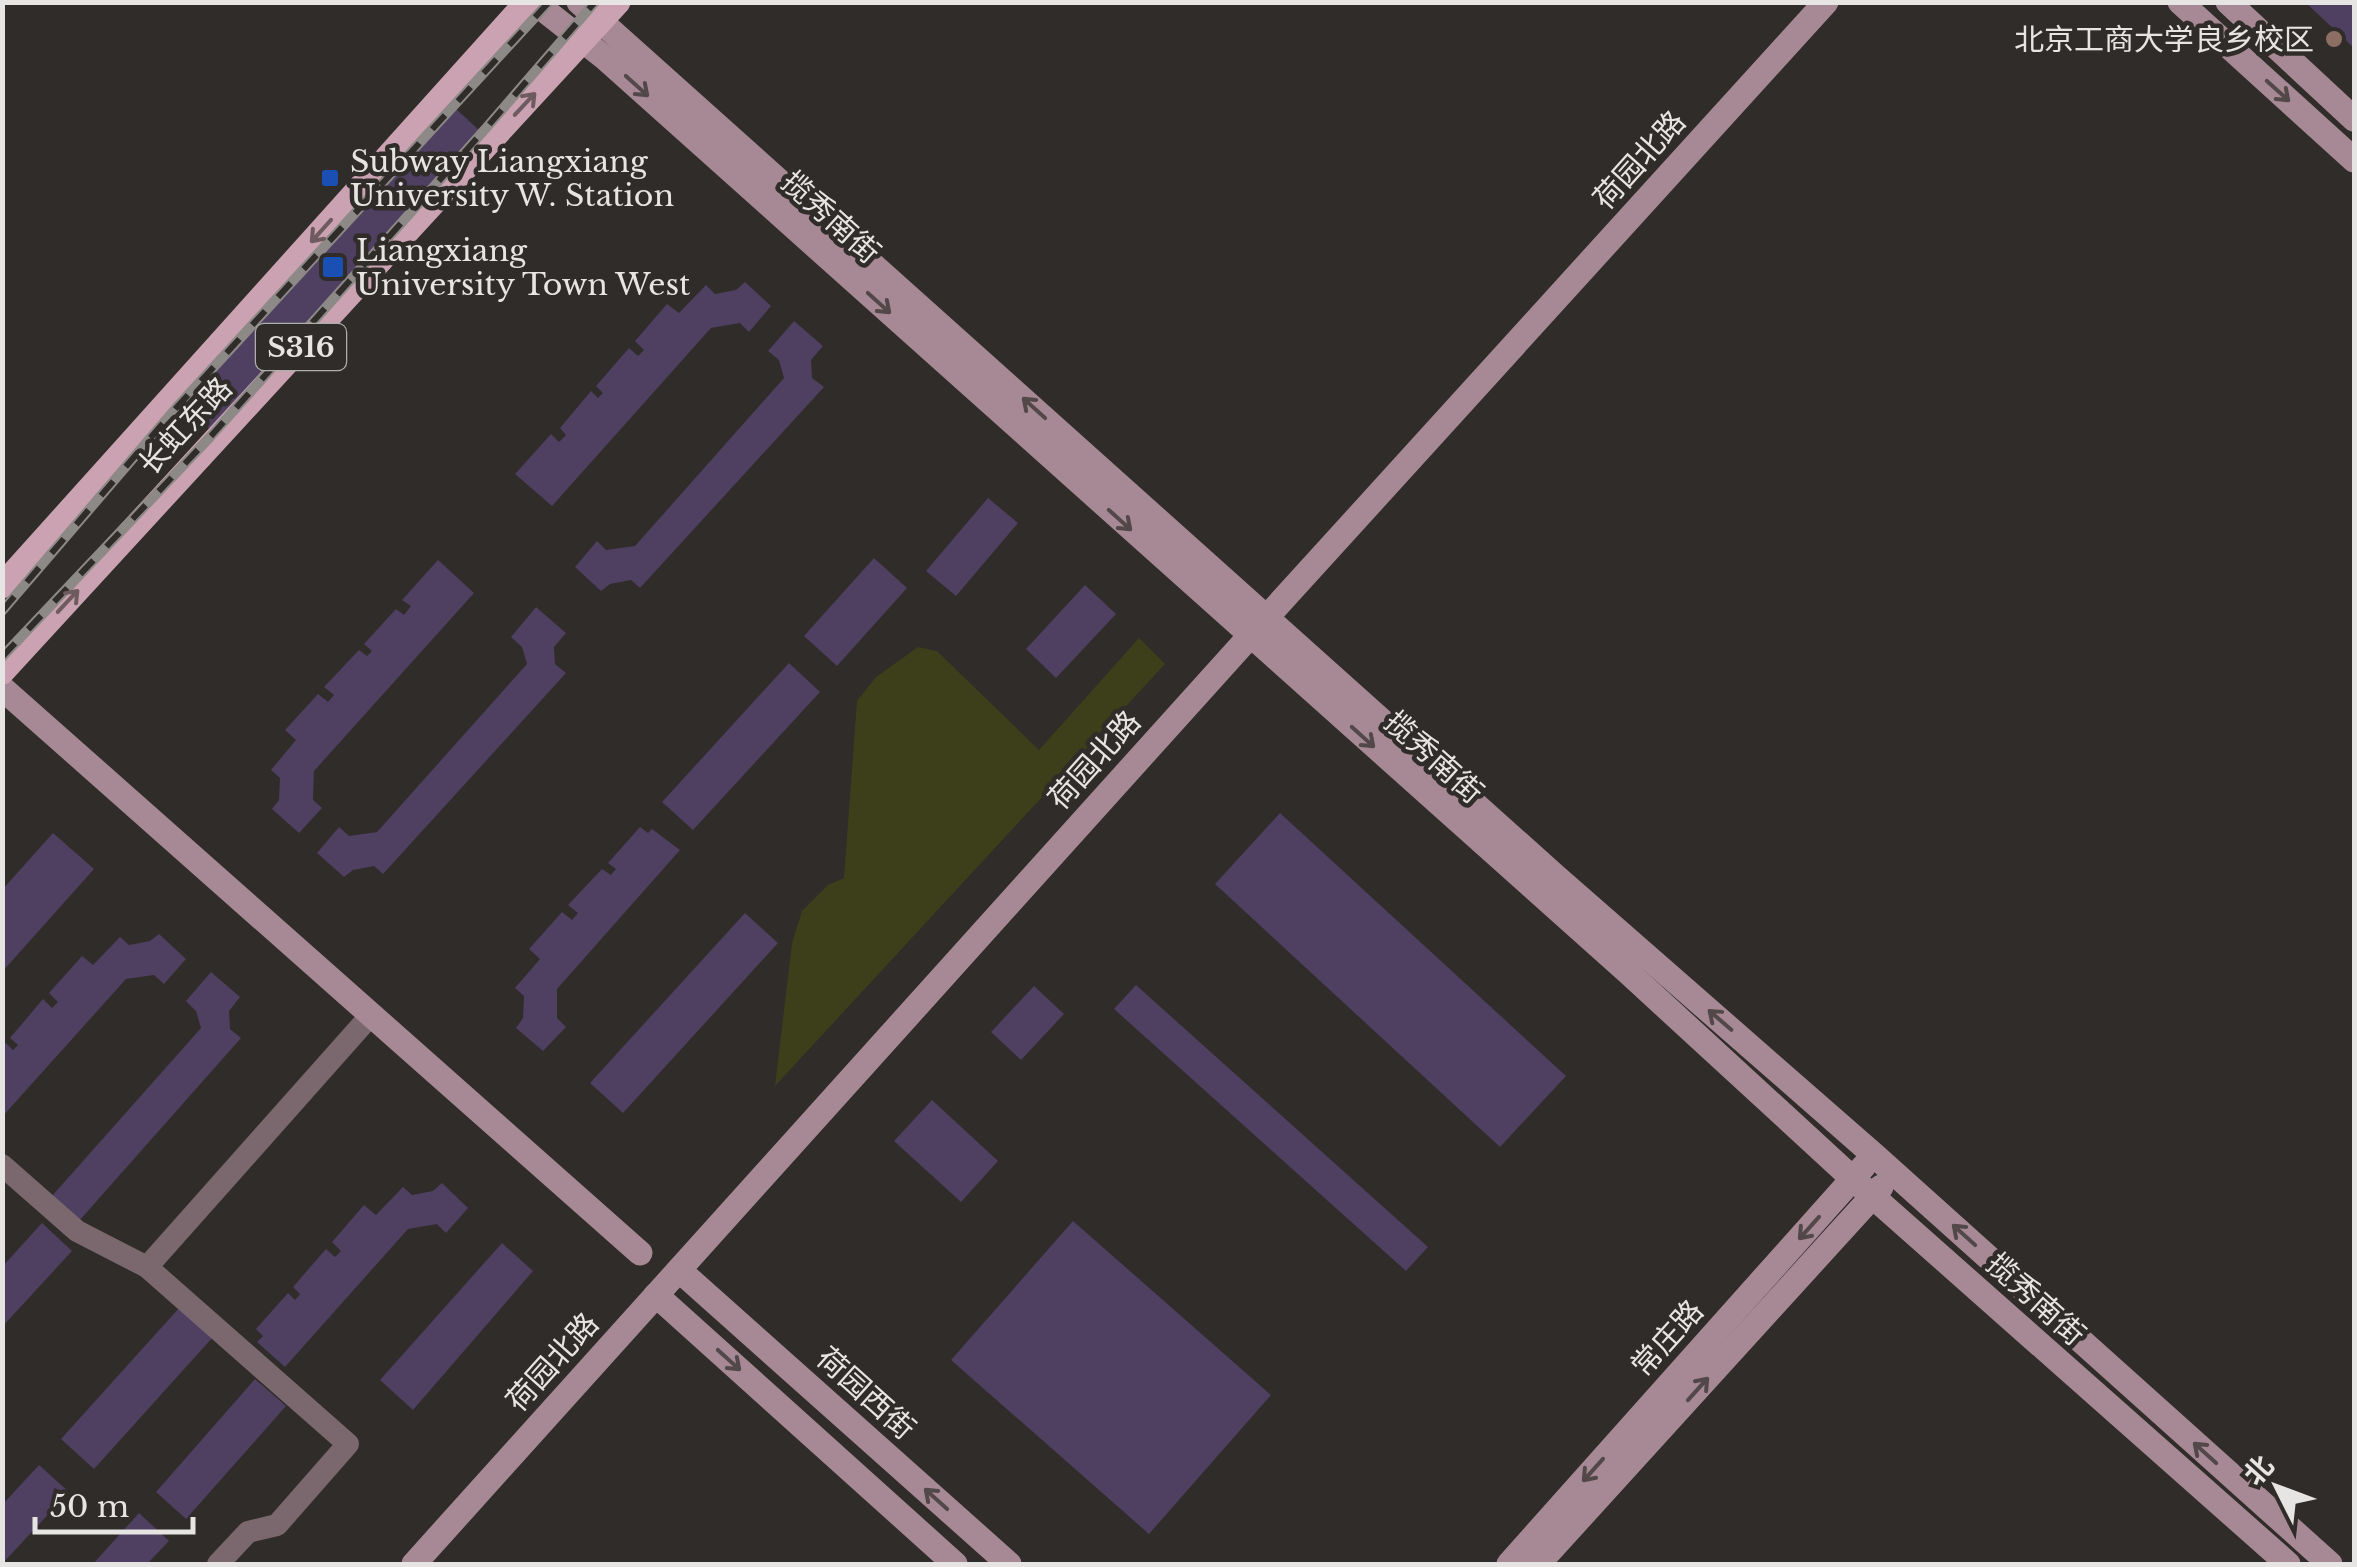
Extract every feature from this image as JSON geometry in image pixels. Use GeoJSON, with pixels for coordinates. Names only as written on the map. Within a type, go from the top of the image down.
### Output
{"type":"FeatureCollection","features":[{"type":"Feature","properties":{"kind":"main road","name":"长虹东路"},"geometry":{"type":"LineString","coordinates":[[2,586],[531,2]]}},
{"type":"Feature","properties":{"kind":"main road","name":"长虹东路"},"geometry":{"type":"LineString","coordinates":[[2,672],[618,2]]}},
{"type":"Feature","properties":{"kind":"street","name":"揽秀南街"},"geometry":{"type":"LineString","coordinates":[[531,2],[591,32],[1258,626],[1872,1197],[2288,1564]]}},
{"type":"Feature","properties":{"kind":"street","name":"揽秀南街"},"geometry":{"type":"LineString","coordinates":[[578,2],[591,32]]}},
{"type":"Feature","properties":{"kind":"street","name":"荷园北路"},"geometry":{"type":"LineString","coordinates":[[414,1564],[1826,2]]}},
{"type":"Feature","properties":{"kind":"street"},"geometry":{"type":"LineString","coordinates":[[2180,2],[2354,160]]}},
{"type":"Feature","properties":{"kind":"street"},"geometry":{"type":"LineString","coordinates":[[2228,2],[2354,119]]}},
{"type":"Feature","properties":{"kind":"street","name":"揽秀南街"},"geometry":{"type":"LineString","coordinates":[[1258,626],[1540,862],[2330,1564]]}},
{"type":"Feature","properties":{"kind":"street"},"geometry":{"type":"LineString","coordinates":[[2,688],[640,1253]]}},
{"type":"Feature","properties":{"kind":"street"},"geometry":{"type":"LineString","coordinates":[[147,1266],[371,1015]]}},
{"type":"Feature","properties":{"kind":"street","name":"常庄路"},"geometry":{"type":"LineString","coordinates":[[1509,1564],[1874,1155]]}},
{"type":"Feature","properties":{"kind":"street"},"geometry":{"type":"LineString","coordinates":[[2,1165],[77,1231],[147,1266],[348,1444],[277,1524],[248,1532],[218,1564]]}},
{"type":"Feature","properties":{"kind":"street","name":"常庄路"},"geometry":{"type":"LineString","coordinates":[[1538,1564],[1894,1173]]}},
{"type":"Feature","properties":{"kind":"street","name":"荷园西街"},"geometry":{"type":"LineString","coordinates":[[680,1270],[1009,1564]]}},
{"type":"Feature","properties":{"kind":"street"},"geometry":{"type":"LineString","coordinates":[[656,1295],[954,1564]]}},
{"type":"Feature","properties":{"kind":"green space"},"geometry":{"type":"Polygon","coordinates":[[[1139,638],[1165,664],[775,1086],[792,943],[802,911],[828,885],[844,878],[857,701],[876,677],[918,647],[937,651],[1039,750],[1139,638]]]}},
{"type":"Feature","properties":{"kind":"building"},"geometry":{"type":"Polygon","coordinates":[[[2305,2],[2354,4],[2354,48],[2305,2]]]}},
{"type":"Feature","properties":{"kind":"building"},"geometry":{"type":"Polygon","coordinates":[[[443,97],[491,141],[222,440],[173,396],[443,97]]]}},
{"type":"Feature","properties":{"kind":"building"},"geometry":{"type":"Polygon","coordinates":[[[745,282],[771,306],[749,332],[740,323],[711,328],[552,506],[515,474],[551,434],[559,442],[566,435],[560,428],[591,391],[598,398],[603,393],[596,386],[629,348],[638,356],[644,350],[635,341],[667,304],[679,313],[706,285],[715,294],[736,290],[745,282]]]}},
{"type":"Feature","properties":{"kind":"building"},"geometry":{"type":"Polygon","coordinates":[[[794,321],[823,346],[811,360],[812,378],[824,387],[640,588],[631,580],[610,584],[601,591],[575,567],[597,541],[606,550],[635,546],[784,378],[779,360],[768,351],[794,321]]]}},
{"type":"Feature","properties":{"kind":"building"},"geometry":{"type":"Polygon","coordinates":[[[988,498],[1018,523],[956,596],[926,571],[988,498]]]}},
{"type":"Feature","properties":{"kind":"building"},"geometry":{"type":"Polygon","coordinates":[[[874,558],[907,588],[837,666],[804,636],[874,558]]]}},
{"type":"Feature","properties":{"kind":"building"},"geometry":{"type":"Polygon","coordinates":[[[438,560],[474,593],[314,771],[313,800],[322,808],[299,833],[272,809],[279,800],[280,778],[271,770],[296,740],[285,730],[318,694],[328,702],[334,695],[324,687],[359,650],[367,656],[372,651],[364,644],[396,609],[404,615],[411,606],[402,600],[438,560]]]}},
{"type":"Feature","properties":{"kind":"building"},"geometry":{"type":"Polygon","coordinates":[[[1085,585],[1116,614],[1056,678],[1026,649],[1085,585]]]}},
{"type":"Feature","properties":{"kind":"building"},"geometry":{"type":"Polygon","coordinates":[[[536,607],[566,633],[554,647],[555,664],[566,673],[383,874],[374,866],[353,870],[344,877],[317,853],[339,827],[349,836],[377,832],[527,664],[522,647],[511,637],[536,607]]]}},
{"type":"Feature","properties":{"kind":"building"},"geometry":{"type":"Polygon","coordinates":[[[789,663],[820,692],[693,830],[662,802],[789,663]]]}},
{"type":"Feature","properties":{"kind":"building"},"geometry":{"type":"Polygon","coordinates":[[[1280,813],[1566,1076],[1500,1147],[1215,884],[1280,813]]]}},
{"type":"Feature","properties":{"kind":"building"},"geometry":{"type":"Polygon","coordinates":[[[640,827],[648,833],[652,829],[680,850],[557,989],[557,1018],[566,1027],[543,1051],[516,1028],[523,1018],[524,996],[515,988],[540,959],[529,949],[562,912],[572,920],[578,913],[568,905],[602,869],[611,875],[616,869],[608,863],[640,827]]]}},
{"type":"Feature","properties":{"kind":"building"},"geometry":{"type":"Polygon","coordinates":[[[53,833],[94,869],[2,972],[2,890],[53,833]]]}},
{"type":"Feature","properties":{"kind":"building"},"geometry":{"type":"Polygon","coordinates":[[[745,913],[778,943],[623,1113],[590,1083],[745,913]]]}},
{"type":"Feature","properties":{"kind":"building"},"geometry":{"type":"Polygon","coordinates":[[[159,934],[186,959],[164,984],[154,975],[126,979],[2,1117],[2,1047],[6,1043],[13,1050],[18,1045],[10,1038],[43,999],[52,1008],[58,1002],[49,993],[82,956],[93,965],[120,937],[129,945],[150,941],[159,934]]]}},
{"type":"Feature","properties":{"kind":"building"},"geometry":{"type":"Polygon","coordinates":[[[211,972],[240,997],[229,1011],[230,1029],[241,1038],[79,1221],[52,1196],[201,1028],[196,1011],[186,1001],[211,972]]]}},
{"type":"Feature","properties":{"kind":"building"},"geometry":{"type":"Polygon","coordinates":[[[1136,985],[1428,1247],[1406,1271],[1114,1009],[1136,985]]]}},
{"type":"Feature","properties":{"kind":"building"},"geometry":{"type":"Polygon","coordinates":[[[1034,986],[1064,1014],[1021,1060],[991,1032],[1034,986]]]}},
{"type":"Feature","properties":{"kind":"building"},"geometry":{"type":"Polygon","coordinates":[[[932,1100],[998,1161],[961,1202],[894,1141],[932,1100]]]}},
{"type":"Feature","properties":{"kind":"building"},"geometry":{"type":"Polygon","coordinates":[[[442,1183],[468,1208],[446,1233],[437,1224],[408,1229],[285,1367],[257,1342],[263,1336],[256,1329],[288,1293],[295,1300],[300,1294],[293,1287],[326,1249],[335,1257],[341,1251],[332,1242],[364,1205],[376,1215],[403,1187],[412,1195],[433,1191],[442,1183]]]}},
{"type":"Feature","properties":{"kind":"building"},"geometry":{"type":"Polygon","coordinates":[[[1073,1221],[1271,1395],[1149,1534],[951,1360],[1073,1221]]]}},
{"type":"Feature","properties":{"kind":"building"},"geometry":{"type":"Polygon","coordinates":[[[42,1223],[72,1251],[2,1327],[2,1267],[42,1223]]]}},
{"type":"Feature","properties":{"kind":"building"},"geometry":{"type":"Polygon","coordinates":[[[502,1243],[533,1271],[413,1410],[380,1380],[502,1243]]]}},
{"type":"Feature","properties":{"kind":"building"},"geometry":{"type":"Polygon","coordinates":[[[180,1307],[213,1337],[94,1469],[61,1439],[180,1307]]]}},
{"type":"Feature","properties":{"kind":"building"},"geometry":{"type":"Polygon","coordinates":[[[255,1379],[286,1406],[186,1519],[156,1492],[255,1379]]]}},
{"type":"Feature","properties":{"kind":"building"},"geometry":{"type":"Polygon","coordinates":[[[39,1465],[69,1492],[2,1564],[2,1505],[39,1465]]]}},
{"type":"Feature","properties":{"kind":"building"},"geometry":{"type":"Polygon","coordinates":[[[139,1513],[169,1541],[147,1564],[93,1564],[139,1513]]]}},
{"type":"Feature","properties":{"kind":"railway"},"geometry":{"type":"LineString","coordinates":[[2,611],[177,407],[549,2]]}},
{"type":"Feature","properties":{"kind":"railway"},"geometry":{"type":"LineString","coordinates":[[2,657],[211,436],[595,2]]}},
{"type":"Feature","properties":{"kind":"place","name":"北京工商大学良乡校区"},"geometry":{"type":"Point","coordinates":[2334,39]}},
{"type":"Feature","properties":{"kind":"place","name":"Subway Liangxiang University W. Station"},"geometry":{"type":"Point","coordinates":[330,178]}},
{"type":"Feature","properties":{"kind":"place","name":"Liangxiang University Town West"},"geometry":{"type":"Point","coordinates":[333,267]}}]}
